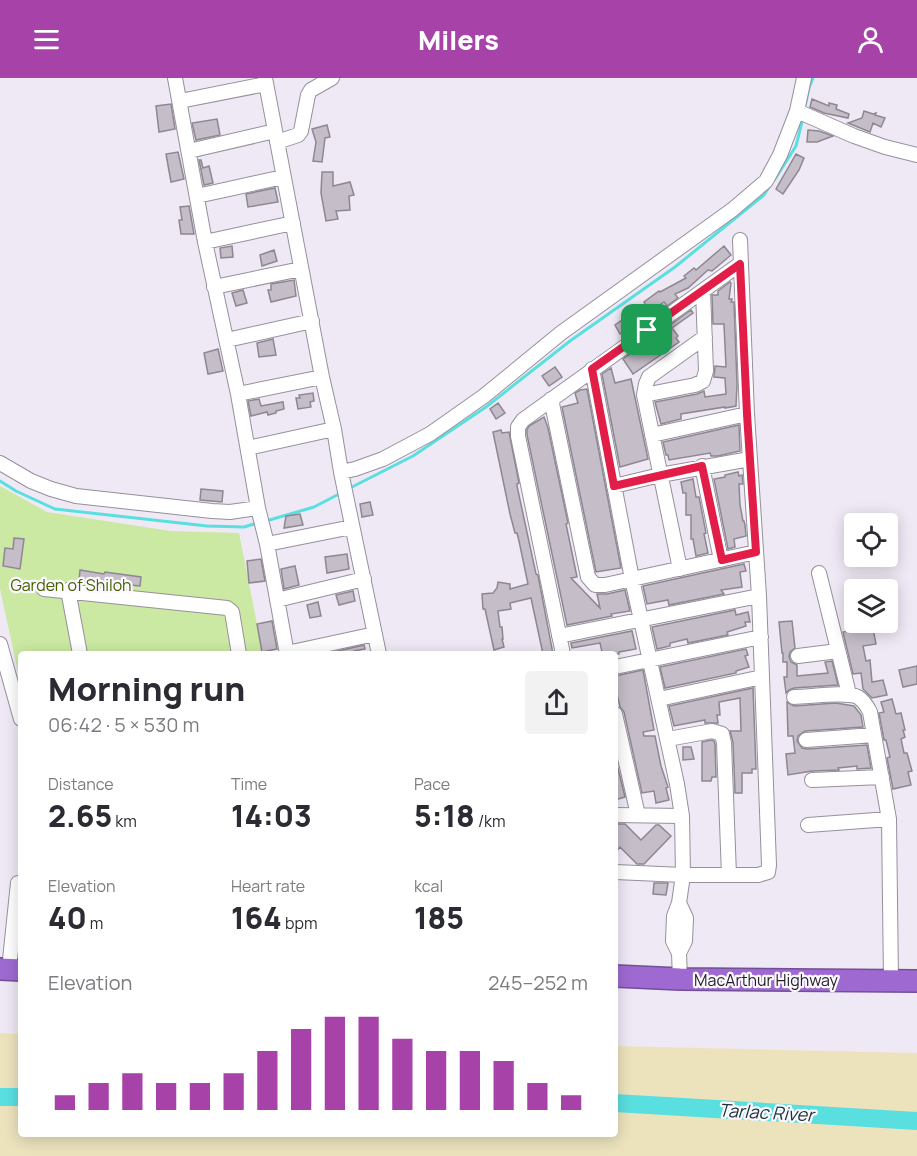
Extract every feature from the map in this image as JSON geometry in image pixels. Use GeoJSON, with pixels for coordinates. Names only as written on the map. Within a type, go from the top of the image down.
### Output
{"type":"FeatureCollection","features":[{"type":"Feature","properties":{"kind":"highway","name":"MacArthur Highway"},"geometry":{"type":"LineString","coordinates":[[618,976],[680,979],[917,981]]}},
{"type":"Feature","properties":{"kind":"street"},"geometry":{"type":"LineString","coordinates":[[175,78],[205,243],[238,394],[287,651]]}},
{"type":"Feature","properties":{"kind":"street"},"geometry":{"type":"LineString","coordinates":[[189,151],[276,136],[298,135],[301,131],[308,95],[311,90],[332,78]]}},
{"type":"Feature","properties":{"kind":"street"},"geometry":{"type":"LineString","coordinates":[[341,472],[382,459],[430,434],[484,396],[561,333],[732,210],[766,181],[780,155],[797,111],[804,78]]}},
{"type":"Feature","properties":{"kind":"street"},"geometry":{"type":"LineString","coordinates":[[180,101],[266,81],[322,377],[379,651]]}},
{"type":"Feature","properties":{"kind":"street"},"geometry":{"type":"LineString","coordinates":[[797,111],[854,136],[917,155]]}},
{"type":"Feature","properties":{"kind":"street"},"geometry":{"type":"LineString","coordinates":[[197,196],[283,177]]}},
{"type":"Feature","properties":{"kind":"street"},"geometry":{"type":"LineString","coordinates":[[205,243],[293,223]]}},
{"type":"Feature","properties":{"kind":"street"},"geometry":{"type":"LineString","coordinates":[[618,872],[758,875],[768,872],[770,865],[761,637],[747,414],[740,240]]}},
{"type":"Feature","properties":{"kind":"street"},"geometry":{"type":"LineString","coordinates":[[562,651],[518,428],[523,420],[551,399],[740,264]]}},
{"type":"Feature","properties":{"kind":"street"},"geometry":{"type":"LineString","coordinates":[[214,287],[301,269]]}},
{"type":"Feature","properties":{"kind":"street"},"geometry":{"type":"LineString","coordinates":[[645,395],[695,385],[703,381],[706,371],[702,291]]}},
{"type":"Feature","properties":{"kind":"street"},"geometry":{"type":"LineString","coordinates":[[227,340],[312,321]]}},
{"type":"Feature","properties":{"kind":"street"},"geometry":{"type":"LineString","coordinates":[[680,569],[652,435],[645,395],[646,384],[649,377],[705,337]]}},
{"type":"Feature","properties":{"kind":"street"},"geometry":{"type":"LineString","coordinates":[[592,369],[682,816],[682,875],[673,929],[673,941],[679,953],[680,979]]}},
{"type":"Feature","properties":{"kind":"street"},"geometry":{"type":"LineString","coordinates":[[238,394],[322,377]]}},
{"type":"Feature","properties":{"kind":"street"},"geometry":{"type":"LineString","coordinates":[[551,399],[588,577],[595,585],[605,585],[756,552]]}},
{"type":"Feature","properties":{"kind":"street"},"geometry":{"type":"LineString","coordinates":[[652,435],[747,414]]}},
{"type":"Feature","properties":{"kind":"street"},"geometry":{"type":"LineString","coordinates":[[248,448],[334,429]]}},
{"type":"Feature","properties":{"kind":"street"},"geometry":{"type":"LineString","coordinates":[[614,486],[702,466],[750,459]]}},
{"type":"Feature","properties":{"kind":"street"},"geometry":{"type":"LineString","coordinates":[[0,463],[31,481],[76,496],[221,512],[258,508]]}},
{"type":"Feature","properties":{"kind":"street"},"geometry":{"type":"LineString","coordinates":[[702,466],[722,560]]}},
{"type":"Feature","properties":{"kind":"street"},"geometry":{"type":"LineString","coordinates":[[267,544],[352,527]]}},
{"type":"Feature","properties":{"kind":"street"},"geometry":{"type":"LineString","coordinates":[[819,573],[849,694]]}},
{"type":"Feature","properties":{"kind":"street"},"geometry":{"type":"LineString","coordinates":[[277,600],[364,579]]}},
{"type":"Feature","properties":{"kind":"street"},"geometry":{"type":"LineString","coordinates":[[44,588],[228,608],[231,612],[238,651]]}},
{"type":"Feature","properties":{"kind":"street"},"geometry":{"type":"LineString","coordinates":[[68,590],[79,651]]}},
{"type":"Feature","properties":{"kind":"street"},"geometry":{"type":"LineString","coordinates":[[559,636],[759,596]]}},
{"type":"Feature","properties":{"kind":"street"},"geometry":{"type":"LineString","coordinates":[[296,651],[375,634]]}},
{"type":"Feature","properties":{"kind":"street"},"geometry":{"type":"LineString","coordinates":[[618,666],[761,637]]}},
{"type":"Feature","properties":{"kind":"street"},"geometry":{"type":"LineString","coordinates":[[0,644],[18,708]]}},
{"type":"Feature","properties":{"kind":"street"},"geometry":{"type":"LineString","coordinates":[[798,656],[838,651]]}},
{"type":"Feature","properties":{"kind":"street"},"geometry":{"type":"LineString","coordinates":[[659,699],[762,677]]}},
{"type":"Feature","properties":{"kind":"street"},"geometry":{"type":"LineString","coordinates":[[794,698],[849,694],[865,702],[870,712],[889,819],[891,981]]}},
{"type":"Feature","properties":{"kind":"street"},"geometry":{"type":"LineString","coordinates":[[618,727],[638,815]]}},
{"type":"Feature","properties":{"kind":"street"},"geometry":{"type":"LineString","coordinates":[[668,739],[712,731],[722,734],[729,875]]}},
{"type":"Feature","properties":{"kind":"street"},"geometry":{"type":"LineString","coordinates":[[806,741],[874,735]]}},
{"type":"Feature","properties":{"kind":"street"},"geometry":{"type":"LineString","coordinates":[[812,780],[882,777]]}},
{"type":"Feature","properties":{"kind":"street"},"geometry":{"type":"LineString","coordinates":[[618,815],[682,816]]}},
{"type":"Feature","properties":{"kind":"street"},"geometry":{"type":"LineString","coordinates":[[808,825],[889,819]]}},
{"type":"Feature","properties":{"kind":"street"},"geometry":{"type":"LineString","coordinates":[[10,969],[18,883]]}},
{"type":"Feature","properties":{"kind":"green space","name":"Garden of Shiloh"},"geometry":{"type":"Polygon","coordinates":[[[0,486],[47,512],[171,531],[239,533],[262,651],[18,651],[18,672],[0,589],[0,486]]]}},
{"type":"Feature","properties":{"kind":"sand"},"geometry":{"type":"Polygon","coordinates":[[[0,1033],[18,1034],[18,1137],[618,1137],[618,1046],[917,1053],[917,1156],[0,1156],[0,1033]]]}},
{"type":"Feature","properties":{"kind":"building"},"geometry":{"type":"Polygon","coordinates":[[[812,99],[829,106],[829,103],[837,105],[836,109],[849,114],[848,118],[824,113],[810,107],[812,99]]]}},
{"type":"Feature","properties":{"kind":"building"},"geometry":{"type":"Polygon","coordinates":[[[171,104],[175,129],[159,132],[156,106],[171,104]]]}},
{"type":"Feature","properties":{"kind":"building"},"geometry":{"type":"Polygon","coordinates":[[[864,111],[876,113],[875,115],[885,118],[881,127],[873,123],[870,132],[848,123],[862,118],[864,111]]]}},
{"type":"Feature","properties":{"kind":"building"},"geometry":{"type":"Polygon","coordinates":[[[217,119],[220,135],[196,140],[192,123],[217,119]]]}},
{"type":"Feature","properties":{"kind":"building"},"geometry":{"type":"Polygon","coordinates":[[[327,125],[330,137],[325,138],[322,162],[313,161],[316,142],[312,129],[327,125]]]}},
{"type":"Feature","properties":{"kind":"building"},"geometry":{"type":"Polygon","coordinates":[[[808,130],[833,136],[817,142],[807,142],[808,130]]]}},
{"type":"Feature","properties":{"kind":"building"},"geometry":{"type":"Polygon","coordinates":[[[178,152],[184,179],[171,182],[166,154],[178,152]]]}},
{"type":"Feature","properties":{"kind":"building"},"geometry":{"type":"Polygon","coordinates":[[[796,154],[804,158],[783,194],[776,189],[796,154]]]}},
{"type":"Feature","properties":{"kind":"building"},"geometry":{"type":"Polygon","coordinates":[[[199,160],[203,168],[209,166],[213,183],[204,185],[199,160]]]}},
{"type":"Feature","properties":{"kind":"building"},"geometry":{"type":"Polygon","coordinates":[[[322,172],[333,172],[333,186],[350,182],[354,195],[349,196],[350,210],[336,211],[338,219],[326,221],[321,193],[322,172]]]}},
{"type":"Feature","properties":{"kind":"building"},"geometry":{"type":"Polygon","coordinates":[[[275,188],[278,202],[248,207],[246,194],[275,188]]]}},
{"type":"Feature","properties":{"kind":"building"},"geometry":{"type":"Polygon","coordinates":[[[189,206],[194,234],[181,234],[180,207],[189,206]]]}},
{"type":"Feature","properties":{"kind":"building"},"geometry":{"type":"Polygon","coordinates":[[[232,246],[233,257],[221,258],[220,248],[232,246]]]}},
{"type":"Feature","properties":{"kind":"building"},"geometry":{"type":"Polygon","coordinates":[[[724,246],[731,255],[712,271],[708,270],[688,288],[675,294],[678,298],[667,306],[664,302],[620,334],[615,325],[659,291],[686,278],[684,276],[694,268],[696,270],[724,246]]]}},
{"type":"Feature","properties":{"kind":"building"},"geometry":{"type":"Polygon","coordinates":[[[274,250],[277,261],[262,266],[260,255],[274,250]]]}},
{"type":"Feature","properties":{"kind":"building"},"geometry":{"type":"Polygon","coordinates":[[[294,280],[296,296],[271,302],[268,290],[271,290],[271,284],[294,280]]]}},
{"type":"Feature","properties":{"kind":"building"},"geometry":{"type":"Polygon","coordinates":[[[730,282],[729,299],[734,302],[736,406],[681,414],[681,419],[661,424],[655,402],[704,391],[705,397],[726,394],[725,378],[714,377],[715,366],[726,367],[724,324],[713,324],[712,295],[718,295],[718,291],[730,282]]]}},
{"type":"Feature","properties":{"kind":"building"},"geometry":{"type":"Polygon","coordinates":[[[243,290],[247,303],[236,306],[232,293],[243,290]]]}},
{"type":"Feature","properties":{"kind":"building"},"geometry":{"type":"Polygon","coordinates":[[[691,310],[693,313],[672,328],[679,342],[633,374],[623,359],[691,310]]]}},
{"type":"Feature","properties":{"kind":"building"},"geometry":{"type":"Polygon","coordinates":[[[273,339],[276,355],[259,357],[257,343],[273,339]]]}},
{"type":"Feature","properties":{"kind":"building"},"geometry":{"type":"Polygon","coordinates":[[[218,349],[223,371],[208,374],[204,353],[218,349]]]}},
{"type":"Feature","properties":{"kind":"building"},"geometry":{"type":"Polygon","coordinates":[[[555,367],[562,377],[549,386],[542,376],[555,367]]]}},
{"type":"Feature","properties":{"kind":"building"},"geometry":{"type":"Polygon","coordinates":[[[611,368],[615,383],[631,379],[648,459],[620,467],[602,374],[611,368]]]}},
{"type":"Feature","properties":{"kind":"building"},"geometry":{"type":"Polygon","coordinates":[[[587,389],[621,568],[596,572],[562,407],[578,403],[575,393],[587,389]]]}},
{"type":"Feature","properties":{"kind":"building"},"geometry":{"type":"Polygon","coordinates":[[[313,393],[314,401],[310,402],[311,407],[298,409],[296,398],[300,398],[299,395],[313,393]]]}},
{"type":"Feature","properties":{"kind":"building"},"geometry":{"type":"Polygon","coordinates":[[[259,399],[261,406],[283,402],[284,409],[268,415],[267,412],[251,416],[248,401],[259,399]]]}},
{"type":"Feature","properties":{"kind":"building"},"geometry":{"type":"Polygon","coordinates":[[[498,403],[505,413],[496,419],[490,409],[498,403]]]}},
{"type":"Feature","properties":{"kind":"building"},"geometry":{"type":"Polygon","coordinates":[[[544,417],[568,523],[566,524],[577,577],[571,578],[600,608],[597,594],[625,590],[630,611],[567,625],[527,435],[529,426],[544,417]]]}},
{"type":"Feature","properties":{"kind":"building"},"geometry":{"type":"Polygon","coordinates":[[[739,425],[740,451],[718,456],[711,456],[710,453],[669,460],[666,455],[663,442],[739,425]]]}},
{"type":"Feature","properties":{"kind":"building"},"geometry":{"type":"Polygon","coordinates":[[[501,430],[502,433],[509,432],[519,483],[517,486],[538,575],[552,651],[542,651],[531,598],[510,603],[511,609],[498,611],[504,647],[494,650],[485,609],[483,609],[482,594],[493,593],[498,582],[510,584],[510,589],[528,584],[517,533],[515,533],[510,514],[493,432],[501,430]]]}},
{"type":"Feature","properties":{"kind":"building"},"geometry":{"type":"Polygon","coordinates":[[[738,472],[739,476],[742,475],[743,484],[739,484],[740,505],[746,536],[734,539],[735,547],[728,549],[714,479],[738,472]]]}},
{"type":"Feature","properties":{"kind":"building"},"geometry":{"type":"Polygon","coordinates":[[[693,479],[696,497],[699,497],[708,553],[696,556],[693,539],[691,539],[691,515],[686,515],[686,493],[683,493],[681,482],[693,479]]]}},
{"type":"Feature","properties":{"kind":"building"},"geometry":{"type":"Polygon","coordinates":[[[201,489],[223,491],[222,502],[200,500],[201,489]]]}},
{"type":"Feature","properties":{"kind":"building"},"geometry":{"type":"Polygon","coordinates":[[[370,502],[373,515],[362,517],[360,504],[370,502]]]}},
{"type":"Feature","properties":{"kind":"building"},"geometry":{"type":"Polygon","coordinates":[[[300,514],[303,525],[284,528],[286,516],[300,514]]]}},
{"type":"Feature","properties":{"kind":"building"},"geometry":{"type":"Polygon","coordinates":[[[14,538],[24,539],[20,569],[3,566],[5,548],[13,549],[14,538]]]}},
{"type":"Feature","properties":{"kind":"building"},"geometry":{"type":"Polygon","coordinates":[[[347,554],[349,569],[327,573],[325,557],[347,554]]]}},
{"type":"Feature","properties":{"kind":"building"},"geometry":{"type":"Polygon","coordinates":[[[261,559],[265,581],[249,583],[247,561],[261,559]]]}},
{"type":"Feature","properties":{"kind":"building"},"geometry":{"type":"Polygon","coordinates":[[[744,564],[746,571],[740,572],[742,587],[721,590],[724,594],[669,605],[668,600],[647,604],[643,586],[744,564]]]}},
{"type":"Feature","properties":{"kind":"building"},"geometry":{"type":"Polygon","coordinates":[[[295,566],[299,585],[284,589],[281,569],[295,566]]]}},
{"type":"Feature","properties":{"kind":"building"},"geometry":{"type":"Polygon","coordinates":[[[80,570],[141,577],[140,586],[79,580],[80,570]]]}},
{"type":"Feature","properties":{"kind":"building"},"geometry":{"type":"Polygon","coordinates":[[[353,591],[355,601],[339,605],[336,595],[353,591]]]}},
{"type":"Feature","properties":{"kind":"building"},"geometry":{"type":"Polygon","coordinates":[[[318,602],[321,616],[310,618],[307,605],[318,602]]]}},
{"type":"Feature","properties":{"kind":"building"},"geometry":{"type":"Polygon","coordinates":[[[735,610],[736,615],[748,612],[750,622],[745,622],[746,626],[727,632],[728,635],[688,643],[687,639],[657,649],[652,627],[735,610]]]}},
{"type":"Feature","properties":{"kind":"building"},"geometry":{"type":"Polygon","coordinates":[[[272,621],[277,649],[262,651],[257,624],[272,621]]]}},
{"type":"Feature","properties":{"kind":"building"},"geometry":{"type":"Polygon","coordinates":[[[792,621],[795,648],[790,652],[789,657],[791,662],[797,665],[797,676],[828,673],[825,662],[832,661],[838,685],[794,688],[786,693],[784,677],[787,677],[787,662],[783,662],[779,622],[792,621]]]}},
{"type":"Feature","properties":{"kind":"building"},"geometry":{"type":"Polygon","coordinates":[[[632,631],[636,649],[618,654],[618,651],[602,651],[600,643],[572,648],[571,643],[632,631]]]}},
{"type":"Feature","properties":{"kind":"building"},"geometry":{"type":"Polygon","coordinates":[[[843,632],[874,633],[876,644],[863,646],[866,661],[870,660],[872,682],[883,680],[887,695],[872,698],[863,689],[861,673],[853,674],[843,632]]]}},
{"type":"Feature","properties":{"kind":"building"},"geometry":{"type":"Polygon","coordinates":[[[364,645],[365,649],[354,651],[338,651],[364,645]]]}},
{"type":"Feature","properties":{"kind":"building"},"geometry":{"type":"Polygon","coordinates":[[[746,649],[748,655],[745,656],[749,667],[736,671],[736,673],[665,688],[660,667],[746,649]]]}},
{"type":"Feature","properties":{"kind":"building"},"geometry":{"type":"Polygon","coordinates":[[[917,666],[917,684],[903,687],[899,670],[917,666]]]}},
{"type":"Feature","properties":{"kind":"building"},"geometry":{"type":"Polygon","coordinates":[[[643,670],[654,730],[643,732],[644,736],[655,736],[668,787],[666,788],[669,800],[656,803],[654,791],[642,793],[624,712],[618,698],[618,675],[643,670]]]}},
{"type":"Feature","properties":{"kind":"building"},"geometry":{"type":"Polygon","coordinates":[[[753,688],[756,769],[752,769],[752,773],[742,773],[742,793],[735,793],[733,742],[730,731],[741,731],[740,698],[719,702],[718,723],[705,723],[705,720],[674,726],[669,706],[753,688]]]}},
{"type":"Feature","properties":{"kind":"building"},"geometry":{"type":"Polygon","coordinates":[[[892,699],[896,714],[901,713],[905,737],[901,739],[912,771],[908,772],[911,785],[893,789],[887,758],[890,757],[879,713],[884,712],[881,702],[892,699]]]}},
{"type":"Feature","properties":{"kind":"building"},"geometry":{"type":"Polygon","coordinates":[[[787,702],[794,706],[836,703],[854,706],[861,715],[863,727],[805,731],[798,736],[797,741],[802,748],[807,749],[867,745],[871,768],[857,769],[857,766],[788,775],[786,754],[795,753],[793,736],[788,736],[787,702]]]}},
{"type":"Feature","properties":{"kind":"building"},"geometry":{"type":"Polygon","coordinates":[[[711,740],[715,744],[716,777],[712,777],[711,781],[702,781],[702,742],[711,740]]]}},
{"type":"Feature","properties":{"kind":"building"},"geometry":{"type":"Polygon","coordinates":[[[683,747],[691,747],[694,759],[683,760],[683,747]]]}},
{"type":"Feature","properties":{"kind":"building"},"geometry":{"type":"Polygon","coordinates":[[[618,768],[625,797],[618,799],[618,768]]]}},
{"type":"Feature","properties":{"kind":"building"},"geometry":{"type":"Polygon","coordinates":[[[618,824],[625,824],[641,840],[656,825],[671,836],[644,864],[637,864],[620,847],[618,849],[618,824]]]}},
{"type":"Feature","properties":{"kind":"building"},"geometry":{"type":"Polygon","coordinates":[[[654,883],[668,883],[666,895],[653,894],[654,883]]]}},
{"type":"Feature","properties":{"kind":"waterway"},"geometry":{"type":"LineString","coordinates":[[804,111],[813,78]]}},
{"type":"Feature","properties":{"kind":"waterway"},"geometry":{"type":"LineString","coordinates":[[775,179],[796,146],[803,118]]}},
{"type":"Feature","properties":{"kind":"waterway"},"geometry":{"type":"LineString","coordinates":[[350,488],[413,456],[486,407],[570,341],[675,267],[764,195],[771,184]]}},
{"type":"Feature","properties":{"kind":"waterway"},"geometry":{"type":"LineString","coordinates":[[0,481],[55,509],[207,526],[244,527],[257,523]]}},
{"type":"Feature","properties":{"kind":"waterway"},"geometry":{"type":"LineString","coordinates":[[266,521],[314,507],[341,493]]}},
{"type":"Feature","properties":{"kind":"waterway","name":"Tarlac River"},"geometry":{"type":"LineString","coordinates":[[0,1097],[18,1097]]}},
{"type":"Feature","properties":{"kind":"waterway","name":"Tarlac River"},"geometry":{"type":"LineString","coordinates":[[618,1103],[917,1121]]}},
{"type":"Feature","properties":{"kind":"route"},"geometry":{"type":"LineString","coordinates":[[740,264],[756,552],[722,560],[702,466],[614,486],[592,369],[647,330],[740,264]]}}]}
